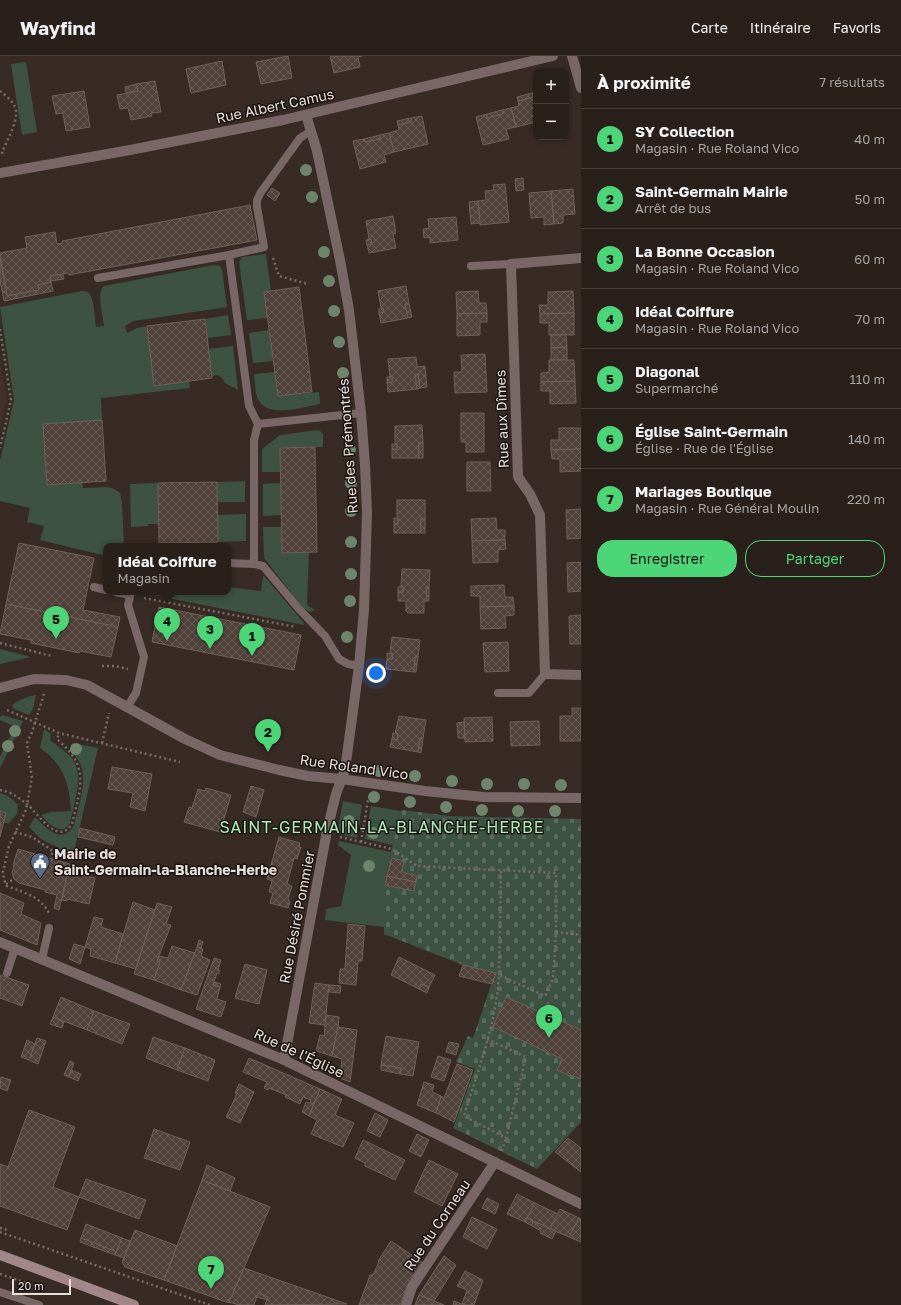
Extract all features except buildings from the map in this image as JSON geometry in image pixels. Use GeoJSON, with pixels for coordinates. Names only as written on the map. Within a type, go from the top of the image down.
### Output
{"type":"FeatureCollection","features":[{"type":"Feature","properties":{"kind":"main road"},"geometry":{"type":"LineString","coordinates":[[0,1256],[134,1305]]}},
{"type":"Feature","properties":{"kind":"street","name":"Rue Albert Camus"},"geometry":{"type":"LineString","coordinates":[[0,173],[130,150],[283,120],[553,56]]}},
{"type":"Feature","properties":{"kind":"street"},"geometry":{"type":"LineString","coordinates":[[572,56],[581,87]]}},
{"type":"Feature","properties":{"kind":"street","name":"Rue des Prémontrés"},"geometry":{"type":"LineString","coordinates":[[306,115],[317,151],[349,310],[362,413],[365,465],[367,513],[364,610],[345,770],[341,779]]}},
{"type":"Feature","properties":{"kind":"street"},"geometry":{"type":"LineString","coordinates":[[511,264],[581,258]]}},
{"type":"Feature","properties":{"kind":"street","name":"Rue aux Dîmes"},"geometry":{"type":"LineString","coordinates":[[511,264],[518,477],[530,494],[540,515],[545,674]]}},
{"type":"Feature","properties":{"kind":"street"},"geometry":{"type":"LineString","coordinates":[[545,674],[581,675]]}},
{"type":"Feature","properties":{"kind":"street","name":"Rue Roland Vico"},"geometry":{"type":"LineString","coordinates":[[0,688],[34,679],[66,680],[87,685],[185,739],[220,755],[308,776],[484,797],[581,798]]}},
{"type":"Feature","properties":{"kind":"street","name":"Rue Désiré Pommier"},"geometry":{"type":"LineString","coordinates":[[284,1060],[327,832],[341,779]]}},
{"type":"Feature","properties":{"kind":"street","name":"Rue de l'Église"},"geometry":{"type":"LineString","coordinates":[[0,942],[284,1060],[498,1158],[581,1204]]}},
{"type":"Feature","properties":{"kind":"street","name":"Rue du Corneau"},"geometry":{"type":"LineString","coordinates":[[406,1305],[412,1287],[498,1158]]}},
{"type":"Feature","properties":{"kind":"lane"},"geometry":{"type":"LineString","coordinates":[[98,278],[229,255],[264,247],[257,200],[261,192],[300,138],[311,131]]}},
{"type":"Feature","properties":{"kind":"lane"},"geometry":{"type":"LineString","coordinates":[[229,255],[250,406],[258,424],[254,440],[254,564]]}},
{"type":"Feature","properties":{"kind":"lane"},"geometry":{"type":"LineString","coordinates":[[471,266],[511,264]]}},
{"type":"Feature","properties":{"kind":"lane"},"geometry":{"type":"LineString","coordinates":[[258,424],[362,413]]}},
{"type":"Feature","properties":{"kind":"lane"},"geometry":{"type":"LineString","coordinates":[[231,563],[263,566],[299,610],[325,636],[338,659],[348,664],[358,666]]}},
{"type":"Feature","properties":{"kind":"lane"},"geometry":{"type":"LineString","coordinates":[[94,587],[103,589]]}},
{"type":"Feature","properties":{"kind":"lane"},"geometry":{"type":"LineString","coordinates":[[127,707],[136,692],[144,657],[128,605],[131,595]]}},
{"type":"Feature","properties":{"kind":"lane"},"geometry":{"type":"LineString","coordinates":[[498,693],[529,693],[545,674]]}},
{"type":"Feature","properties":{"kind":"lane"},"geometry":{"type":"LineString","coordinates":[[42,959],[49,928]]}},
{"type":"Feature","properties":{"kind":"lane"},"geometry":{"type":"LineString","coordinates":[[8,973],[15,948]]}},
{"type":"Feature","properties":{"kind":"lane"},"geometry":{"type":"LineString","coordinates":[[0,1292],[39,1305]]}},
{"type":"Feature","properties":{"kind":"path"},"geometry":{"type":"LineString","coordinates":[[0,90],[14,105],[16,114],[13,126],[2,152],[3,155]]}},
{"type":"Feature","properties":{"kind":"path"},"geometry":{"type":"LineString","coordinates":[[264,247],[271,253],[279,276],[308,284]]}},
{"type":"Feature","properties":{"kind":"path"},"geometry":{"type":"LineString","coordinates":[[0,329],[11,400],[0,448]]}},
{"type":"Feature","properties":{"kind":"path"},"geometry":{"type":"LineString","coordinates":[[136,595],[303,629],[316,628]]}},
{"type":"Feature","properties":{"kind":"path"},"geometry":{"type":"LineString","coordinates":[[0,643],[52,656]]}},
{"type":"Feature","properties":{"kind":"path"},"geometry":{"type":"LineString","coordinates":[[102,666],[115,666],[131,669]]}},
{"type":"Feature","properties":{"kind":"path"},"geometry":{"type":"LineString","coordinates":[[44,694],[27,743],[32,778],[26,810],[9,846],[3,872],[7,886],[36,897],[45,906],[50,915],[49,928]]}},
{"type":"Feature","properties":{"kind":"path"},"geometry":{"type":"LineString","coordinates":[[7,710],[59,733],[180,762]]}},
{"type":"Feature","properties":{"kind":"path"},"geometry":{"type":"LineString","coordinates":[[102,744],[109,712]]}},
{"type":"Feature","properties":{"kind":"path"},"geometry":{"type":"LineString","coordinates":[[75,737],[76,732]]}},
{"type":"Feature","properties":{"kind":"path"},"geometry":{"type":"LineString","coordinates":[[0,790],[6,790],[27,804],[44,823],[54,830],[59,832],[70,828],[80,783],[80,775],[79,768],[72,754],[57,738],[59,733]]}},
{"type":"Feature","properties":{"kind":"path"},"geometry":{"type":"LineString","coordinates":[[361,842],[368,800]]}},
{"type":"Feature","properties":{"kind":"path"},"geometry":{"type":"LineString","coordinates":[[15,832],[32,837],[53,852],[51,858]]}},
{"type":"Feature","properties":{"kind":"path"},"geometry":{"type":"LineString","coordinates":[[337,836],[392,849],[417,866],[556,873],[556,932],[553,979],[545,996],[499,975]]}},
{"type":"Feature","properties":{"kind":"path"},"geometry":{"type":"LineString","coordinates":[[501,870],[499,975],[497,998],[488,1039],[464,1116],[506,1138]]}},
{"type":"Feature","properties":{"kind":"path"},"geometry":{"type":"LineString","coordinates":[[6,884],[14,879]]}},
{"type":"Feature","properties":{"kind":"path"},"geometry":{"type":"LineString","coordinates":[[556,932],[581,935]]}},
{"type":"Feature","properties":{"kind":"path"},"geometry":{"type":"LineString","coordinates":[[493,1016],[497,1018]]}},
{"type":"Feature","properties":{"kind":"path"},"geometry":{"type":"LineString","coordinates":[[488,1039],[526,1057],[506,1138],[498,1158]]}},
{"type":"Feature","properties":{"kind":"path"},"geometry":{"type":"LineString","coordinates":[[0,1228],[8,1230]]}},
{"type":"Feature","properties":{"kind":"path"},"geometry":{"type":"LineString","coordinates":[[0,1232],[210,1305]]}},
{"type":"Feature","properties":{"kind":"shaded area"},"geometry":{"type":"Polygon","coordinates":[[[0,356],[6,403],[0,430],[0,356]]]}},
{"type":"Feature","properties":{"kind":"green space"},"geometry":{"type":"Polygon","coordinates":[[[26,62],[37,132],[22,135],[11,64],[26,62]]]}},
{"type":"Feature","properties":{"kind":"green space"},"geometry":{"type":"Polygon","coordinates":[[[266,254],[271,291],[264,292],[268,318],[247,320],[239,262],[242,257],[266,254]]]}},
{"type":"Feature","properties":{"kind":"green space"},"geometry":{"type":"Polygon","coordinates":[[[214,265],[220,266],[222,269],[227,307],[134,321],[125,326],[127,333],[137,328],[147,326],[154,385],[189,381],[190,388],[101,398],[102,420],[82,482],[83,488],[108,487],[120,493],[122,503],[124,543],[103,543],[103,555],[40,540],[44,526],[27,522],[30,508],[0,501],[0,461],[14,400],[0,307],[86,291],[92,299],[96,327],[104,326],[100,293],[104,286],[214,265]]]}},
{"type":"Feature","properties":{"kind":"green space"},"geometry":{"type":"Polygon","coordinates":[[[228,315],[231,335],[207,338],[205,319],[228,315]]]}},
{"type":"Feature","properties":{"kind":"green space"},"geometry":{"type":"Polygon","coordinates":[[[269,330],[273,361],[253,363],[249,333],[269,330]]]}},
{"type":"Feature","properties":{"kind":"green space"},"geometry":{"type":"Polygon","coordinates":[[[233,346],[238,390],[225,383],[218,375],[212,376],[208,349],[233,346]]]}},
{"type":"Feature","properties":{"kind":"green space"},"geometry":{"type":"Polygon","coordinates":[[[275,372],[278,396],[319,392],[320,404],[286,410],[269,409],[263,405],[257,397],[254,374],[275,372]]]}},
{"type":"Feature","properties":{"kind":"green space"},"geometry":{"type":"Polygon","coordinates":[[[317,430],[323,434],[323,447],[280,448],[280,472],[262,472],[262,449],[280,435],[317,430]]]}},
{"type":"Feature","properties":{"kind":"green space"},"geometry":{"type":"Polygon","coordinates":[[[245,481],[245,502],[217,502],[217,482],[245,481]]]}},
{"type":"Feature","properties":{"kind":"green space"},"geometry":{"type":"Polygon","coordinates":[[[158,483],[159,524],[131,527],[130,484],[158,483]]]}},
{"type":"Feature","properties":{"kind":"green space"},"geometry":{"type":"Polygon","coordinates":[[[281,483],[281,515],[263,516],[263,484],[281,483]]]}},
{"type":"Feature","properties":{"kind":"green space"},"geometry":{"type":"Polygon","coordinates":[[[246,514],[246,541],[218,542],[217,515],[246,514]]]}},
{"type":"Feature","properties":{"kind":"green space"},"geometry":{"type":"Polygon","coordinates":[[[263,527],[281,527],[282,553],[309,552],[307,605],[315,610],[310,612],[303,608],[264,558],[263,527]]]}},
{"type":"Feature","properties":{"kind":"green space"},"geometry":{"type":"Polygon","coordinates":[[[263,576],[304,623],[304,625],[153,595],[231,595],[231,587],[261,591],[263,576]]]}},
{"type":"Feature","properties":{"kind":"green space"},"geometry":{"type":"Polygon","coordinates":[[[0,649],[31,657],[0,664],[0,649]]]}},
{"type":"Feature","properties":{"kind":"green space"},"geometry":{"type":"Polygon","coordinates":[[[36,695],[33,709],[29,715],[14,709],[12,705],[15,703],[24,698],[36,695]]]}},
{"type":"Feature","properties":{"kind":"green space"},"geometry":{"type":"Polygon","coordinates":[[[2,715],[23,721],[0,768],[0,757],[15,727],[0,720],[2,715]]]}},
{"type":"Feature","properties":{"kind":"green space"},"geometry":{"type":"Polygon","coordinates":[[[44,729],[51,734],[50,740],[70,756],[75,763],[77,770],[78,788],[70,823],[63,829],[55,828],[41,815],[51,812],[71,811],[69,792],[64,775],[48,754],[40,748],[44,729]]]}},
{"type":"Feature","properties":{"kind":"green space"},"geometry":{"type":"Polygon","coordinates":[[[72,743],[98,748],[72,861],[56,857],[59,848],[41,839],[29,827],[35,817],[49,830],[59,835],[69,831],[74,825],[81,796],[83,775],[81,765],[73,752],[71,746],[72,743]]]}},
{"type":"Feature","properties":{"kind":"green space"},"geometry":{"type":"Polygon","coordinates":[[[0,793],[10,798],[18,805],[17,814],[9,823],[3,823],[6,813],[0,811],[0,793]]]}},
{"type":"Feature","properties":{"kind":"green space"},"geometry":{"type":"Polygon","coordinates":[[[343,801],[362,805],[357,838],[337,834],[343,801]]]}},
{"type":"Feature","properties":{"kind":"green space"},"geometry":{"type":"Polygon","coordinates":[[[371,806],[400,811],[393,845],[365,839],[371,806]]]}},
{"type":"Feature","properties":{"kind":"green space"},"geometry":{"type":"Polygon","coordinates":[[[403,810],[449,816],[581,819],[581,1030],[506,997],[493,1027],[562,1059],[558,1070],[570,1076],[571,1075],[581,1079],[581,1122],[537,1169],[453,1128],[475,1069],[456,1062],[468,1036],[473,1038],[495,973],[468,967],[384,934],[384,885],[400,811],[403,810]]]}},
{"type":"Feature","properties":{"kind":"green space"},"geometry":{"type":"Polygon","coordinates":[[[339,841],[391,852],[384,885],[384,927],[325,920],[326,909],[341,906],[351,855],[338,845],[339,841]]]}},
{"type":"Feature","properties":{"kind":"place","name":"Diagonal"},"geometry":{"type":"Point","coordinates":[56,639]}},
{"type":"Feature","properties":{"kind":"place","name":"Idéal Coiffure"},"geometry":{"type":"Point","coordinates":[167,641]}},
{"type":"Feature","properties":{"kind":"place","name":"La Bonne Occasion"},"geometry":{"type":"Point","coordinates":[210,649]}},
{"type":"Feature","properties":{"kind":"place","name":"SY Collection"},"geometry":{"type":"Point","coordinates":[252,656]}},
{"type":"Feature","properties":{"kind":"place","name":"Saint-Germain Mairie"},"geometry":{"type":"Point","coordinates":[268,752]}},
{"type":"Feature","properties":{"kind":"place","name":"Mairie de Saint-Germain-la-Blanche-Herbe"},"geometry":{"type":"Point","coordinates":[40,879]}},
{"type":"Feature","properties":{"kind":"place","name":"Église Saint-Germain"},"geometry":{"type":"Point","coordinates":[549,1038]}},
{"type":"Feature","properties":{"kind":"place","name":"Mariages Boutique"},"geometry":{"type":"Point","coordinates":[211,1289]}},
{"type":"Feature","properties":{"kind":"district","name":"SAINT-GERMAIN-LA-BLANCHE-HERBE"},"geometry":{"type":"Point","coordinates":[382,827]}}]}
